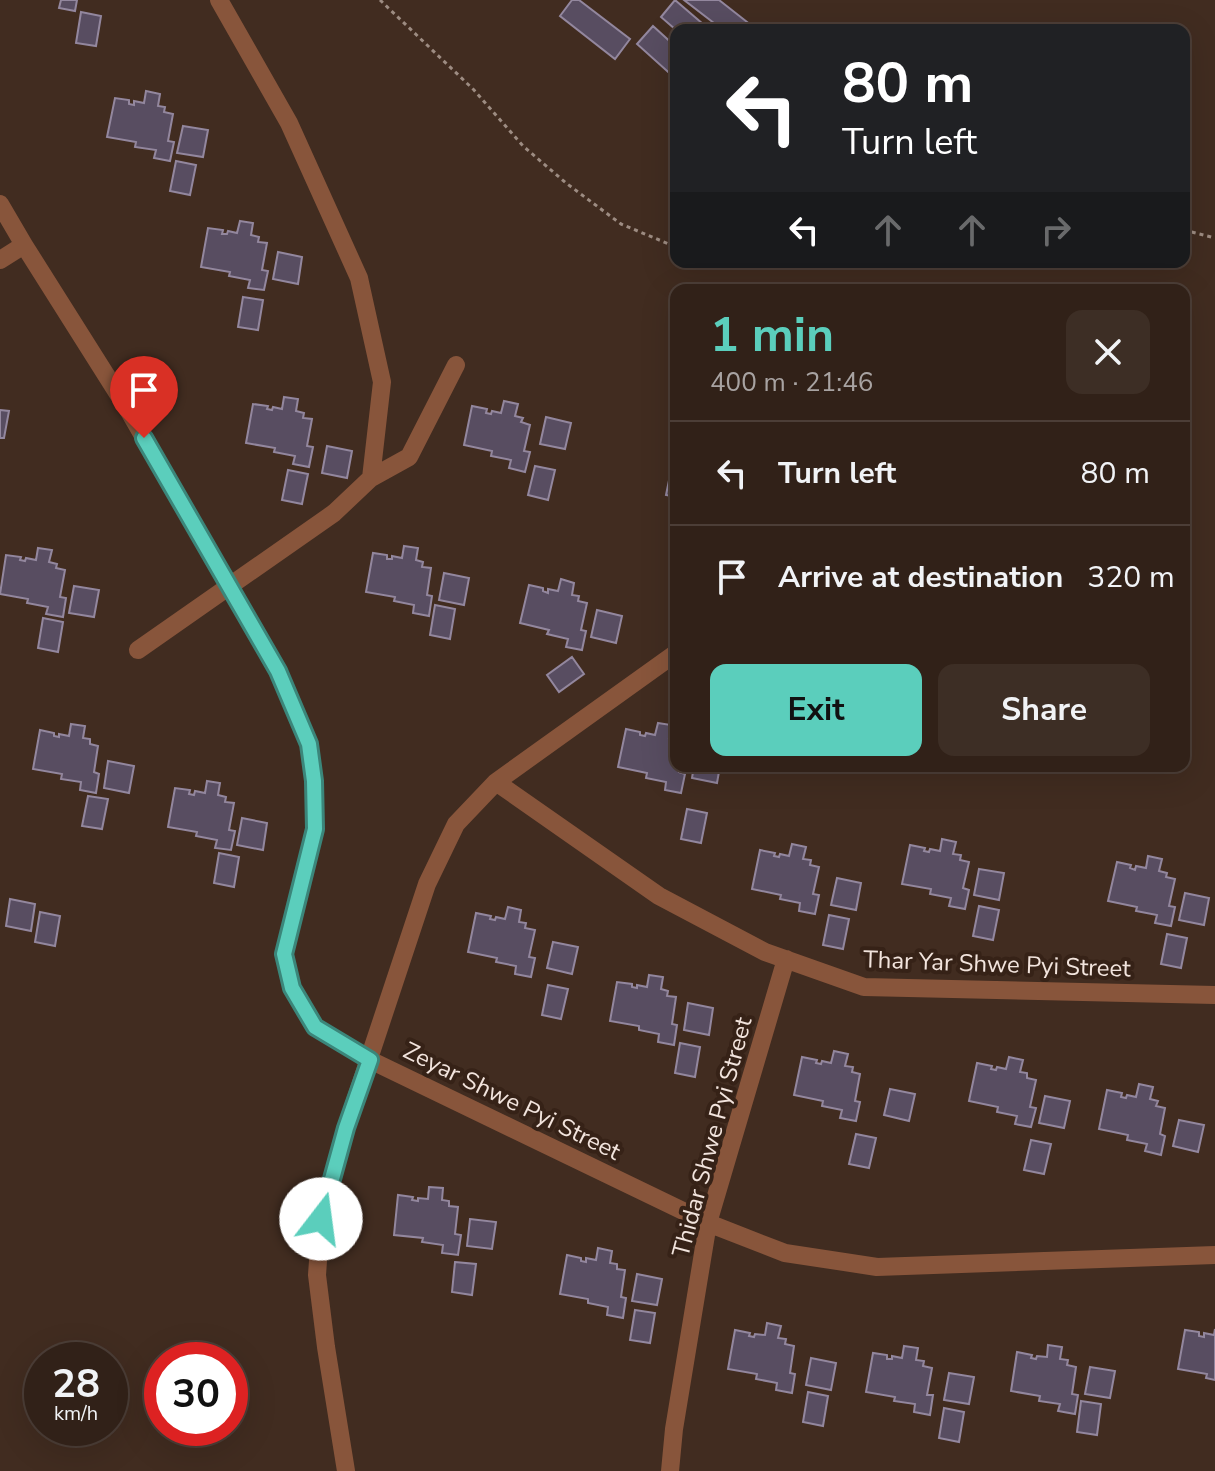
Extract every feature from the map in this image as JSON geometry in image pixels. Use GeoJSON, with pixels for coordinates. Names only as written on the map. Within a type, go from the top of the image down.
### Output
{"type":"FeatureCollection","features":[{"type":"Feature","properties":{"kind":"street"},"geometry":{"type":"LineString","coordinates":[[219,0],[289,123],[359,278],[382,382],[371,478]]}},
{"type":"Feature","properties":{"kind":"street","name":"Zeyar Shwe Pyi Street"},"geometry":{"type":"LineString","coordinates":[[0,204],[130,413],[278,671],[309,744],[315,829],[284,954],[292,988],[315,1027],[370,1060],[708,1223],[785,1253],[877,1267],[1215,1255]]}},
{"type":"Feature","properties":{"kind":"street"},"geometry":{"type":"LineString","coordinates":[[0,260],[24,245]]}},
{"type":"Feature","properties":{"kind":"street"},"geometry":{"type":"LineString","coordinates":[[138,650],[334,513],[371,478],[409,457],[456,365]]}},
{"type":"Feature","properties":{"kind":"street"},"geometry":{"type":"LineString","coordinates":[[346,1471],[317,1275],[321,1219],[346,1128],[427,884],[456,824],[496,782],[670,657]]}},
{"type":"Feature","properties":{"kind":"street","name":"Thar Yar Shwe Pyi Street"},"geometry":{"type":"LineString","coordinates":[[496,782],[659,896],[765,952],[864,987],[1215,995]]}},
{"type":"Feature","properties":{"kind":"street","name":"Thidar Shwe Pyi Street"},"geometry":{"type":"LineString","coordinates":[[670,1471],[674,1429],[708,1223],[786,959]]}},
{"type":"Feature","properties":{"kind":"path"},"geometry":{"type":"LineString","coordinates":[[380,0],[474,90],[523,146],[566,183],[621,224],[670,244]]}},
{"type":"Feature","properties":{"kind":"path"},"geometry":{"type":"LineString","coordinates":[[1190,232],[1215,238]]}},
{"type":"Feature","properties":{"kind":"building"},"geometry":{"type":"Polygon","coordinates":[[[61,0],[77,0],[75,11],[59,8],[61,0]]]}},
{"type":"Feature","properties":{"kind":"building"},"geometry":{"type":"Polygon","coordinates":[[[572,0],[579,0],[630,39],[615,59],[560,16],[572,0]]]}},
{"type":"Feature","properties":{"kind":"building"},"geometry":{"type":"Polygon","coordinates":[[[675,0],[703,24],[670,25],[661,17],[675,0]]]}},
{"type":"Feature","properties":{"kind":"building"},"geometry":{"type":"Polygon","coordinates":[[[684,0],[719,0],[750,24],[715,24],[684,0]]]}},
{"type":"Feature","properties":{"kind":"building"},"geometry":{"type":"Polygon","coordinates":[[[81,12],[101,16],[96,46],[76,43],[81,12]]]}},
{"type":"Feature","properties":{"kind":"building"},"geometry":{"type":"Polygon","coordinates":[[[653,26],[670,42],[670,74],[637,44],[653,26]]]}},
{"type":"Feature","properties":{"kind":"building"},"geometry":{"type":"Polygon","coordinates":[[[146,91],[160,94],[158,106],[165,107],[164,112],[173,114],[168,141],[174,142],[170,161],[154,158],[156,150],[135,147],[136,142],[107,137],[115,98],[129,100],[129,104],[134,105],[134,101],[144,103],[146,91]]]}},
{"type":"Feature","properties":{"kind":"building"},"geometry":{"type":"Polygon","coordinates":[[[183,126],[208,130],[203,157],[177,153],[183,126]]]}},
{"type":"Feature","properties":{"kind":"building"},"geometry":{"type":"Polygon","coordinates":[[[176,161],[196,165],[190,195],[170,191],[176,161]]]}},
{"type":"Feature","properties":{"kind":"building"},"geometry":{"type":"Polygon","coordinates":[[[240,221],[253,223],[251,235],[259,237],[258,242],[267,243],[262,270],[268,271],[264,290],[248,288],[250,280],[229,276],[230,272],[201,267],[208,228],[223,230],[222,234],[228,231],[237,233],[240,221]]]}},
{"type":"Feature","properties":{"kind":"building"},"geometry":{"type":"Polygon","coordinates":[[[278,252],[302,257],[298,284],[273,279],[278,252]]]}},
{"type":"Feature","properties":{"kind":"building"},"geometry":{"type":"Polygon","coordinates":[[[243,297],[263,300],[258,330],[238,327],[243,297]]]}},
{"type":"Feature","properties":{"kind":"building"},"geometry":{"type":"Polygon","coordinates":[[[284,397],[298,399],[296,411],[304,413],[303,418],[312,419],[307,446],[313,447],[309,467],[293,464],[295,456],[274,452],[275,448],[246,443],[253,404],[268,406],[267,409],[272,410],[273,407],[282,409],[284,397]]]}},
{"type":"Feature","properties":{"kind":"building"},"geometry":{"type":"Polygon","coordinates":[[[504,401],[518,404],[515,416],[523,418],[521,422],[530,425],[524,451],[530,452],[525,472],[509,468],[511,460],[491,456],[492,451],[464,445],[472,406],[487,409],[486,413],[501,413],[504,401]]]}},
{"type":"Feature","properties":{"kind":"building"},"geometry":{"type":"Polygon","coordinates":[[[0,410],[9,411],[4,438],[0,438],[0,410]]]}},
{"type":"Feature","properties":{"kind":"building"},"geometry":{"type":"Polygon","coordinates":[[[546,417],[571,423],[565,449],[540,444],[546,417]]]}},
{"type":"Feature","properties":{"kind":"building"},"geometry":{"type":"Polygon","coordinates":[[[327,446],[352,451],[347,478],[322,473],[327,446]]]}},
{"type":"Feature","properties":{"kind":"building"},"geometry":{"type":"Polygon","coordinates":[[[535,466],[555,470],[548,500],[528,495],[535,466]]]}},
{"type":"Feature","properties":{"kind":"building"},"geometry":{"type":"Polygon","coordinates":[[[288,470],[308,474],[302,504],[282,500],[288,470]]]}},
{"type":"Feature","properties":{"kind":"building"},"geometry":{"type":"Polygon","coordinates":[[[670,476],[670,496],[666,495],[670,476]]]}},
{"type":"Feature","properties":{"kind":"building"},"geometry":{"type":"Polygon","coordinates":[[[404,546],[418,548],[416,560],[423,562],[422,567],[431,568],[427,595],[432,596],[429,616],[413,613],[414,605],[394,601],[395,597],[366,592],[373,553],[387,555],[387,559],[392,559],[392,556],[402,558],[404,546]]]}},
{"type":"Feature","properties":{"kind":"building"},"geometry":{"type":"Polygon","coordinates":[[[38,548],[52,550],[49,562],[65,570],[60,597],[66,598],[63,617],[46,614],[48,607],[27,603],[28,599],[0,594],[6,555],[21,557],[20,560],[25,561],[26,558],[36,560],[38,548]]]}},
{"type":"Feature","properties":{"kind":"building"},"geometry":{"type":"Polygon","coordinates":[[[444,573],[469,578],[464,605],[439,600],[444,573]]]}},
{"type":"Feature","properties":{"kind":"building"},"geometry":{"type":"Polygon","coordinates":[[[561,579],[574,583],[572,595],[579,596],[578,601],[587,603],[581,630],[586,631],[582,650],[566,647],[568,639],[547,634],[549,630],[520,623],[529,585],[543,588],[548,593],[548,589],[558,591],[561,579]]]}},
{"type":"Feature","properties":{"kind":"building"},"geometry":{"type":"Polygon","coordinates":[[[74,586],[99,590],[94,617],[69,613],[74,586]]]}},
{"type":"Feature","properties":{"kind":"building"},"geometry":{"type":"Polygon","coordinates":[[[435,605],[455,609],[450,639],[430,635],[435,605]]]}},
{"type":"Feature","properties":{"kind":"building"},"geometry":{"type":"Polygon","coordinates":[[[597,610],[622,616],[616,643],[591,637],[597,610]]]}},
{"type":"Feature","properties":{"kind":"building"},"geometry":{"type":"Polygon","coordinates":[[[43,618],[63,622],[58,652],[38,648],[43,618]]]}},
{"type":"Feature","properties":{"kind":"building"},"geometry":{"type":"Polygon","coordinates":[[[572,657],[584,674],[559,692],[547,675],[572,657]]]}},
{"type":"Feature","properties":{"kind":"building"},"geometry":{"type":"Polygon","coordinates":[[[658,723],[670,725],[670,772],[685,774],[681,793],[665,790],[666,782],[646,778],[647,773],[618,767],[626,729],[640,732],[640,735],[655,735],[658,723]]]}},
{"type":"Feature","properties":{"kind":"building"},"geometry":{"type":"Polygon","coordinates":[[[71,724],[85,726],[83,738],[90,739],[90,744],[98,746],[94,772],[99,774],[96,793],[80,790],[81,782],[61,779],[62,774],[33,769],[40,730],[54,733],[54,736],[69,736],[71,724]]]}},
{"type":"Feature","properties":{"kind":"building"},"geometry":{"type":"Polygon","coordinates":[[[108,761],[134,766],[129,793],[104,788],[108,761]]]}},
{"type":"Feature","properties":{"kind":"building"},"geometry":{"type":"Polygon","coordinates":[[[693,772],[719,772],[717,783],[692,778],[693,772]]]}},
{"type":"Feature","properties":{"kind":"building"},"geometry":{"type":"Polygon","coordinates":[[[207,781],[220,783],[218,795],[226,797],[225,802],[234,803],[229,830],[235,831],[231,850],[215,848],[217,840],[196,836],[197,832],[168,827],[175,788],[190,790],[189,794],[194,795],[195,791],[205,793],[207,781]]]}},
{"type":"Feature","properties":{"kind":"building"},"geometry":{"type":"Polygon","coordinates":[[[88,796],[108,799],[102,829],[82,826],[88,796]]]}},
{"type":"Feature","properties":{"kind":"building"},"geometry":{"type":"Polygon","coordinates":[[[687,809],[707,813],[701,843],[681,839],[687,809]]]}},
{"type":"Feature","properties":{"kind":"building"},"geometry":{"type":"Polygon","coordinates":[[[242,818],[267,823],[263,850],[237,845],[242,818]]]}},
{"type":"Feature","properties":{"kind":"building"},"geometry":{"type":"Polygon","coordinates":[[[942,839],[956,842],[953,854],[961,855],[960,860],[969,862],[963,888],[969,890],[965,909],[949,906],[951,898],[930,894],[931,889],[902,884],[910,845],[929,852],[930,849],[940,851],[942,839]]]}},
{"type":"Feature","properties":{"kind":"building"},"geometry":{"type":"Polygon","coordinates":[[[792,844],[806,847],[803,859],[811,860],[810,865],[819,867],[813,894],[819,895],[815,914],[799,911],[800,903],[780,899],[781,895],[752,889],[760,850],[775,853],[774,856],[789,856],[792,844]]]}},
{"type":"Feature","properties":{"kind":"building"},"geometry":{"type":"Polygon","coordinates":[[[219,853],[239,857],[234,887],[214,883],[219,853]]]}},
{"type":"Feature","properties":{"kind":"building"},"geometry":{"type":"Polygon","coordinates":[[[1148,856],[1162,859],[1159,871],[1175,879],[1169,906],[1175,907],[1171,926],[1155,923],[1157,915],[1136,911],[1137,907],[1108,901],[1117,862],[1131,865],[1130,868],[1135,870],[1136,866],[1146,868],[1148,856]]]}},
{"type":"Feature","properties":{"kind":"building"},"geometry":{"type":"Polygon","coordinates":[[[979,869],[1004,873],[999,900],[974,895],[979,869]]]}},
{"type":"Feature","properties":{"kind":"building"},"geometry":{"type":"Polygon","coordinates":[[[837,878],[861,883],[856,910],[831,905],[837,878]]]}},
{"type":"Feature","properties":{"kind":"building"},"geometry":{"type":"Polygon","coordinates":[[[1185,893],[1209,898],[1204,925],[1179,920],[1185,893]]]}},
{"type":"Feature","properties":{"kind":"building"},"geometry":{"type":"Polygon","coordinates":[[[10,899],[35,904],[31,931],[6,926],[10,899]]]}},
{"type":"Feature","properties":{"kind":"building"},"geometry":{"type":"Polygon","coordinates":[[[979,906],[999,910],[993,940],[973,936],[979,906]]]}},
{"type":"Feature","properties":{"kind":"building"},"geometry":{"type":"Polygon","coordinates":[[[508,907],[521,910],[519,922],[526,923],[525,928],[535,930],[529,957],[535,958],[531,977],[515,974],[516,966],[496,962],[497,958],[468,952],[476,913],[491,916],[490,919],[505,919],[508,907]]]}},
{"type":"Feature","properties":{"kind":"building"},"geometry":{"type":"Polygon","coordinates":[[[40,912],[60,916],[55,946],[35,942],[40,912]]]}},
{"type":"Feature","properties":{"kind":"building"},"geometry":{"type":"Polygon","coordinates":[[[829,915],[849,919],[843,949],[823,945],[829,915]]]}},
{"type":"Feature","properties":{"kind":"building"},"geometry":{"type":"Polygon","coordinates":[[[1167,934],[1187,938],[1181,968],[1161,964],[1167,934]]]}},
{"type":"Feature","properties":{"kind":"building"},"geometry":{"type":"Polygon","coordinates":[[[553,942],[578,947],[572,974],[547,968],[553,942]]]}},
{"type":"Feature","properties":{"kind":"building"},"geometry":{"type":"Polygon","coordinates":[[[649,975],[663,977],[661,989],[668,991],[667,996],[676,997],[672,1024],[677,1025],[674,1045],[658,1042],[659,1034],[639,1030],[639,1026],[610,1021],[617,982],[637,988],[637,985],[647,987],[649,975]]]}},
{"type":"Feature","properties":{"kind":"building"},"geometry":{"type":"Polygon","coordinates":[[[548,985],[568,989],[561,1019],[542,1015],[548,985]]]}},
{"type":"Feature","properties":{"kind":"building"},"geometry":{"type":"Polygon","coordinates":[[[688,1003],[713,1008],[709,1035],[684,1030],[688,1003]]]}},
{"type":"Feature","properties":{"kind":"building"},"geometry":{"type":"Polygon","coordinates":[[[680,1043],[700,1047],[695,1077],[675,1073],[680,1043]]]}},
{"type":"Feature","properties":{"kind":"building"},"geometry":{"type":"Polygon","coordinates":[[[834,1051],[848,1054],[845,1066],[853,1067],[852,1072],[860,1074],[855,1101],[860,1102],[856,1121],[840,1118],[842,1110],[822,1106],[823,1101],[794,1095],[802,1057],[817,1060],[816,1063],[831,1063],[834,1051]]]}},
{"type":"Feature","properties":{"kind":"building"},"geometry":{"type":"Polygon","coordinates":[[[1009,1057],[1023,1060],[1020,1072],[1036,1080],[1030,1107],[1036,1108],[1031,1127],[1015,1124],[1017,1116],[997,1112],[998,1107],[969,1101],[977,1063],[992,1066],[991,1069],[1006,1069],[1009,1057]]]}},
{"type":"Feature","properties":{"kind":"building"},"geometry":{"type":"Polygon","coordinates":[[[1139,1084],[1153,1087],[1150,1099],[1158,1101],[1156,1106],[1165,1108],[1160,1134],[1165,1136],[1161,1155],[1145,1151],[1147,1144],[1127,1140],[1128,1135],[1099,1129],[1107,1090],[1122,1093],[1121,1097],[1136,1097],[1139,1084]]]}},
{"type":"Feature","properties":{"kind":"building"},"geometry":{"type":"Polygon","coordinates":[[[890,1089],[915,1094],[909,1121],[884,1115],[890,1089]]]}},
{"type":"Feature","properties":{"kind":"building"},"geometry":{"type":"Polygon","coordinates":[[[1045,1096],[1070,1101],[1064,1128],[1039,1123],[1045,1096]]]}},
{"type":"Feature","properties":{"kind":"building"},"geometry":{"type":"Polygon","coordinates":[[[1179,1120],[1204,1125],[1198,1152],[1173,1146],[1179,1120]]]}},
{"type":"Feature","properties":{"kind":"building"},"geometry":{"type":"Polygon","coordinates":[[[856,1134],[876,1138],[869,1168],[849,1164],[856,1134]]]}},
{"type":"Feature","properties":{"kind":"building"},"geometry":{"type":"Polygon","coordinates":[[[1031,1140],[1051,1144],[1044,1174],[1024,1170],[1031,1140]]]}},
{"type":"Feature","properties":{"kind":"building"},"geometry":{"type":"Polygon","coordinates":[[[429,1187],[443,1188],[442,1200],[449,1201],[449,1206],[458,1207],[455,1234],[461,1235],[458,1255],[442,1253],[443,1245],[422,1242],[423,1238],[394,1235],[398,1195],[418,1201],[418,1198],[428,1199],[429,1187]]]}},
{"type":"Feature","properties":{"kind":"building"},"geometry":{"type":"Polygon","coordinates":[[[470,1219],[496,1222],[492,1249],[467,1246],[470,1219]]]}},
{"type":"Feature","properties":{"kind":"building"},"geometry":{"type":"Polygon","coordinates":[[[598,1248],[612,1251],[610,1263],[617,1264],[617,1269],[625,1270],[621,1297],[626,1298],[623,1318],[607,1315],[608,1307],[588,1303],[588,1299],[560,1294],[567,1255],[586,1262],[586,1258],[596,1260],[598,1248]]]}},
{"type":"Feature","properties":{"kind":"building"},"geometry":{"type":"Polygon","coordinates":[[[455,1262],[476,1264],[472,1295],[452,1292],[455,1262]]]}},
{"type":"Feature","properties":{"kind":"building"},"geometry":{"type":"Polygon","coordinates":[[[637,1274],[662,1279],[657,1305],[632,1301],[637,1274]]]}},
{"type":"Feature","properties":{"kind":"building"},"geometry":{"type":"Polygon","coordinates":[[[635,1310],[655,1313],[650,1343],[630,1340],[635,1310]]]}},
{"type":"Feature","properties":{"kind":"building"},"geometry":{"type":"Polygon","coordinates":[[[767,1323],[781,1326],[778,1338],[786,1339],[785,1344],[794,1346],[790,1373],[795,1374],[792,1393],[776,1390],[777,1383],[756,1379],[757,1374],[728,1369],[735,1330],[754,1337],[755,1334],[765,1335],[767,1323]]]}},
{"type":"Feature","properties":{"kind":"building"},"geometry":{"type":"Polygon","coordinates":[[[1215,1329],[1215,1380],[1206,1378],[1207,1374],[1178,1369],[1185,1330],[1199,1332],[1199,1336],[1204,1337],[1204,1333],[1214,1335],[1215,1329]]]}},
{"type":"Feature","properties":{"kind":"building"},"geometry":{"type":"Polygon","coordinates":[[[1048,1345],[1062,1347],[1060,1359],[1068,1360],[1067,1365],[1076,1367],[1072,1394],[1078,1395],[1075,1414],[1058,1411],[1060,1404],[1039,1401],[1040,1396],[1011,1391],[1017,1352],[1036,1359],[1037,1356],[1047,1357],[1048,1345]]]}},
{"type":"Feature","properties":{"kind":"building"},"geometry":{"type":"Polygon","coordinates":[[[904,1346],[918,1348],[916,1360],[924,1361],[923,1366],[932,1368],[927,1395],[933,1395],[930,1415],[914,1412],[915,1404],[866,1392],[873,1353],[887,1355],[887,1359],[892,1359],[892,1356],[902,1358],[904,1346]]]}},
{"type":"Feature","properties":{"kind":"building"},"geometry":{"type":"Polygon","coordinates":[[[811,1358],[836,1363],[831,1390],[806,1385],[811,1358]]]}},
{"type":"Feature","properties":{"kind":"building"},"geometry":{"type":"Polygon","coordinates":[[[1090,1367],[1115,1371],[1110,1398],[1085,1394],[1090,1367]]]}},
{"type":"Feature","properties":{"kind":"building"},"geometry":{"type":"Polygon","coordinates":[[[949,1373],[974,1377],[969,1404],[944,1400],[949,1373]]]}},
{"type":"Feature","properties":{"kind":"building"},"geometry":{"type":"Polygon","coordinates":[[[808,1392],[828,1396],[823,1426],[803,1422],[808,1392]]]}},
{"type":"Feature","properties":{"kind":"building"},"geometry":{"type":"Polygon","coordinates":[[[1081,1401],[1101,1404],[1097,1435],[1077,1432],[1081,1401]]]}},
{"type":"Feature","properties":{"kind":"building"},"geometry":{"type":"Polygon","coordinates":[[[944,1408],[964,1412],[959,1442],[939,1438],[944,1408]]]}},
{"type":"Feature","properties":{"kind":"route"},"geometry":{"type":"LineString","coordinates":[[144,438],[278,671],[309,744],[315,829],[284,954],[292,988],[315,1027],[370,1060],[346,1128],[321,1219]]}}]}
